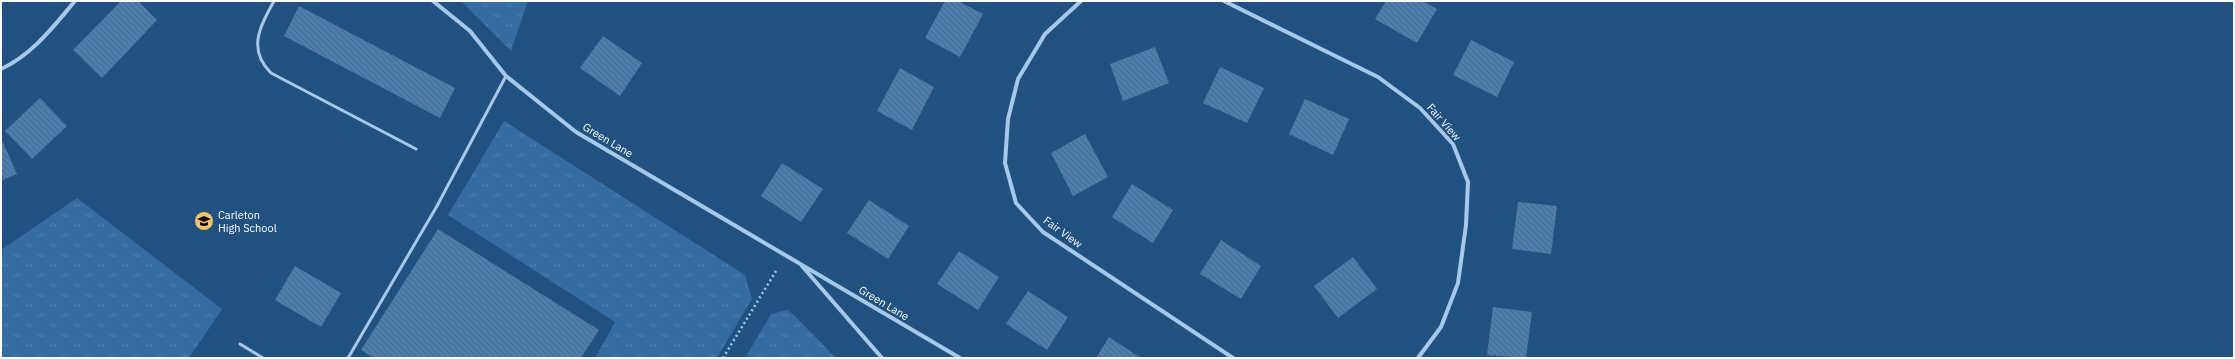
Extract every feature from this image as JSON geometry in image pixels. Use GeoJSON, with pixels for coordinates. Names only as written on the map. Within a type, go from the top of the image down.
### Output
{"type":"FeatureCollection","features":[{"type":"Feature","properties":{"kind":"street"},"geometry":{"type":"LineString","coordinates":[[1,69],[18,61],[42,39],[75,1]]}},
{"type":"Feature","properties":{"kind":"street","name":"Green Lane"},"geometry":{"type":"LineString","coordinates":[[433,1],[470,31],[506,76],[576,132],[960,358]]}},
{"type":"Feature","properties":{"kind":"street","name":"Fair View"},"geometry":{"type":"LineString","coordinates":[[1081,1],[1045,34],[1018,79],[1008,119],[1004,163],[1016,203],[1043,232],[1233,358]]}},
{"type":"Feature","properties":{"kind":"street","name":"Fair View"},"geometry":{"type":"LineString","coordinates":[[1224,1],[1378,77],[1420,108],[1453,144],[1468,182],[1466,224],[1458,283],[1441,327],[1418,358]]}},
{"type":"Feature","properties":{"kind":"street","name":"Green Lane"},"geometry":{"type":"LineString","coordinates":[[800,263],[882,358]]}},
{"type":"Feature","properties":{"kind":"lane"},"geometry":{"type":"LineString","coordinates":[[274,1],[262,23],[258,37],[257,51],[261,63],[270,73],[416,149]]}},
{"type":"Feature","properties":{"kind":"lane"},"geometry":{"type":"LineString","coordinates":[[348,358],[437,206],[506,76]]}},
{"type":"Feature","properties":{"kind":"lane"},"geometry":{"type":"LineString","coordinates":[[240,344],[263,358]]}},
{"type":"Feature","properties":{"kind":"path"},"geometry":{"type":"LineString","coordinates":[[723,358],[786,255]]}},
{"type":"Feature","properties":{"kind":"green space"},"geometry":{"type":"Polygon","coordinates":[[[461,1],[528,1],[511,51],[461,1]]]}},
{"type":"Feature","properties":{"kind":"green space"},"geometry":{"type":"Polygon","coordinates":[[[504,121],[745,275],[752,299],[717,358],[595,358],[615,322],[448,215],[504,121]]]}},
{"type":"Feature","properties":{"kind":"green space"},"geometry":{"type":"Polygon","coordinates":[[[77,198],[222,309],[189,358],[1,358],[1,250],[77,198]]]}},
{"type":"Feature","properties":{"kind":"green space"},"geometry":{"type":"Polygon","coordinates":[[[787,310],[794,315],[836,358],[745,358],[771,314],[787,310]]]}},
{"type":"Feature","properties":{"kind":"building"},"geometry":{"type":"Polygon","coordinates":[[[121,1],[138,1],[157,20],[102,78],[73,50],[121,1]]]}},
{"type":"Feature","properties":{"kind":"building"},"geometry":{"type":"Polygon","coordinates":[[[945,1],[958,1],[983,14],[960,57],[925,38],[945,1]]]}},
{"type":"Feature","properties":{"kind":"building"},"geometry":{"type":"Polygon","coordinates":[[[1386,1],[1423,1],[1437,9],[1417,43],[1375,19],[1386,1]]]}},
{"type":"Feature","properties":{"kind":"building"},"geometry":{"type":"Polygon","coordinates":[[[299,6],[455,88],[440,118],[284,36],[299,6]]]}},
{"type":"Feature","properties":{"kind":"building"},"geometry":{"type":"Polygon","coordinates":[[[603,36],[642,63],[620,96],[580,68],[603,36]]]}},
{"type":"Feature","properties":{"kind":"building"},"geometry":{"type":"Polygon","coordinates":[[[1471,40],[1514,62],[1497,97],[1453,75],[1471,40]]]}},
{"type":"Feature","properties":{"kind":"building"},"geometry":{"type":"Polygon","coordinates":[[[1155,47],[1169,83],[1123,101],[1110,64],[1155,47]]]}},
{"type":"Feature","properties":{"kind":"building"},"geometry":{"type":"Polygon","coordinates":[[[1220,67],[1264,88],[1247,123],[1203,103],[1220,67]]]}},
{"type":"Feature","properties":{"kind":"building"},"geometry":{"type":"Polygon","coordinates":[[[900,68],[934,87],[912,130],[877,111],[900,68]]]}},
{"type":"Feature","properties":{"kind":"building"},"geometry":{"type":"Polygon","coordinates":[[[40,98],[67,126],[32,159],[5,131],[40,98]]]}},
{"type":"Feature","properties":{"kind":"building"},"geometry":{"type":"Polygon","coordinates":[[[1305,99],[1349,119],[1333,155],[1289,134],[1305,99]]]}},
{"type":"Feature","properties":{"kind":"building"},"geometry":{"type":"Polygon","coordinates":[[[1085,134],[1108,177],[1073,196],[1051,153],[1085,134]]]}},
{"type":"Feature","properties":{"kind":"building"},"geometry":{"type":"Polygon","coordinates":[[[1,138],[17,174],[1,181],[1,138]]]}},
{"type":"Feature","properties":{"kind":"building"},"geometry":{"type":"Polygon","coordinates":[[[782,163],[823,189],[801,222],[761,196],[782,163]]]}},
{"type":"Feature","properties":{"kind":"building"},"geometry":{"type":"Polygon","coordinates":[[[1132,184],[1173,210],[1153,243],[1112,217],[1132,184]]]}},
{"type":"Feature","properties":{"kind":"building"},"geometry":{"type":"Polygon","coordinates":[[[869,200],[909,226],[888,259],[847,233],[869,200]]]}},
{"type":"Feature","properties":{"kind":"building"},"geometry":{"type":"Polygon","coordinates":[[[1518,202],[1557,206],[1551,254],[1512,249],[1518,202]]]}},
{"type":"Feature","properties":{"kind":"building"},"geometry":{"type":"Polygon","coordinates":[[[438,229],[599,330],[581,358],[374,358],[361,350],[438,229]]]}},
{"type":"Feature","properties":{"kind":"building"},"geometry":{"type":"Polygon","coordinates":[[[1221,240],[1261,266],[1241,299],[1200,274],[1221,240]]]}},
{"type":"Feature","properties":{"kind":"building"},"geometry":{"type":"Polygon","coordinates":[[[959,251],[999,277],[978,310],[937,284],[959,251]]]}},
{"type":"Feature","properties":{"kind":"building"},"geometry":{"type":"Polygon","coordinates":[[[1353,257],[1377,289],[1338,318],[1314,286],[1353,257]]]}},
{"type":"Feature","properties":{"kind":"building"},"geometry":{"type":"Polygon","coordinates":[[[295,266],[341,293],[321,327],[275,300],[295,266]]]}},
{"type":"Feature","properties":{"kind":"building"},"geometry":{"type":"Polygon","coordinates":[[[1028,291],[1068,317],[1047,350],[1006,324],[1028,291]]]}},
{"type":"Feature","properties":{"kind":"building"},"geometry":{"type":"Polygon","coordinates":[[[1493,307],[1532,312],[1526,358],[1487,355],[1493,307]]]}},
{"type":"Feature","properties":{"kind":"building"},"geometry":{"type":"Polygon","coordinates":[[[1109,337],[1141,358],[1096,358],[1109,337]]]}},
{"type":"Feature","properties":{"kind":"place","name":"Carleton High School"},"geometry":{"type":"Point","coordinates":[204,221]}}]}
